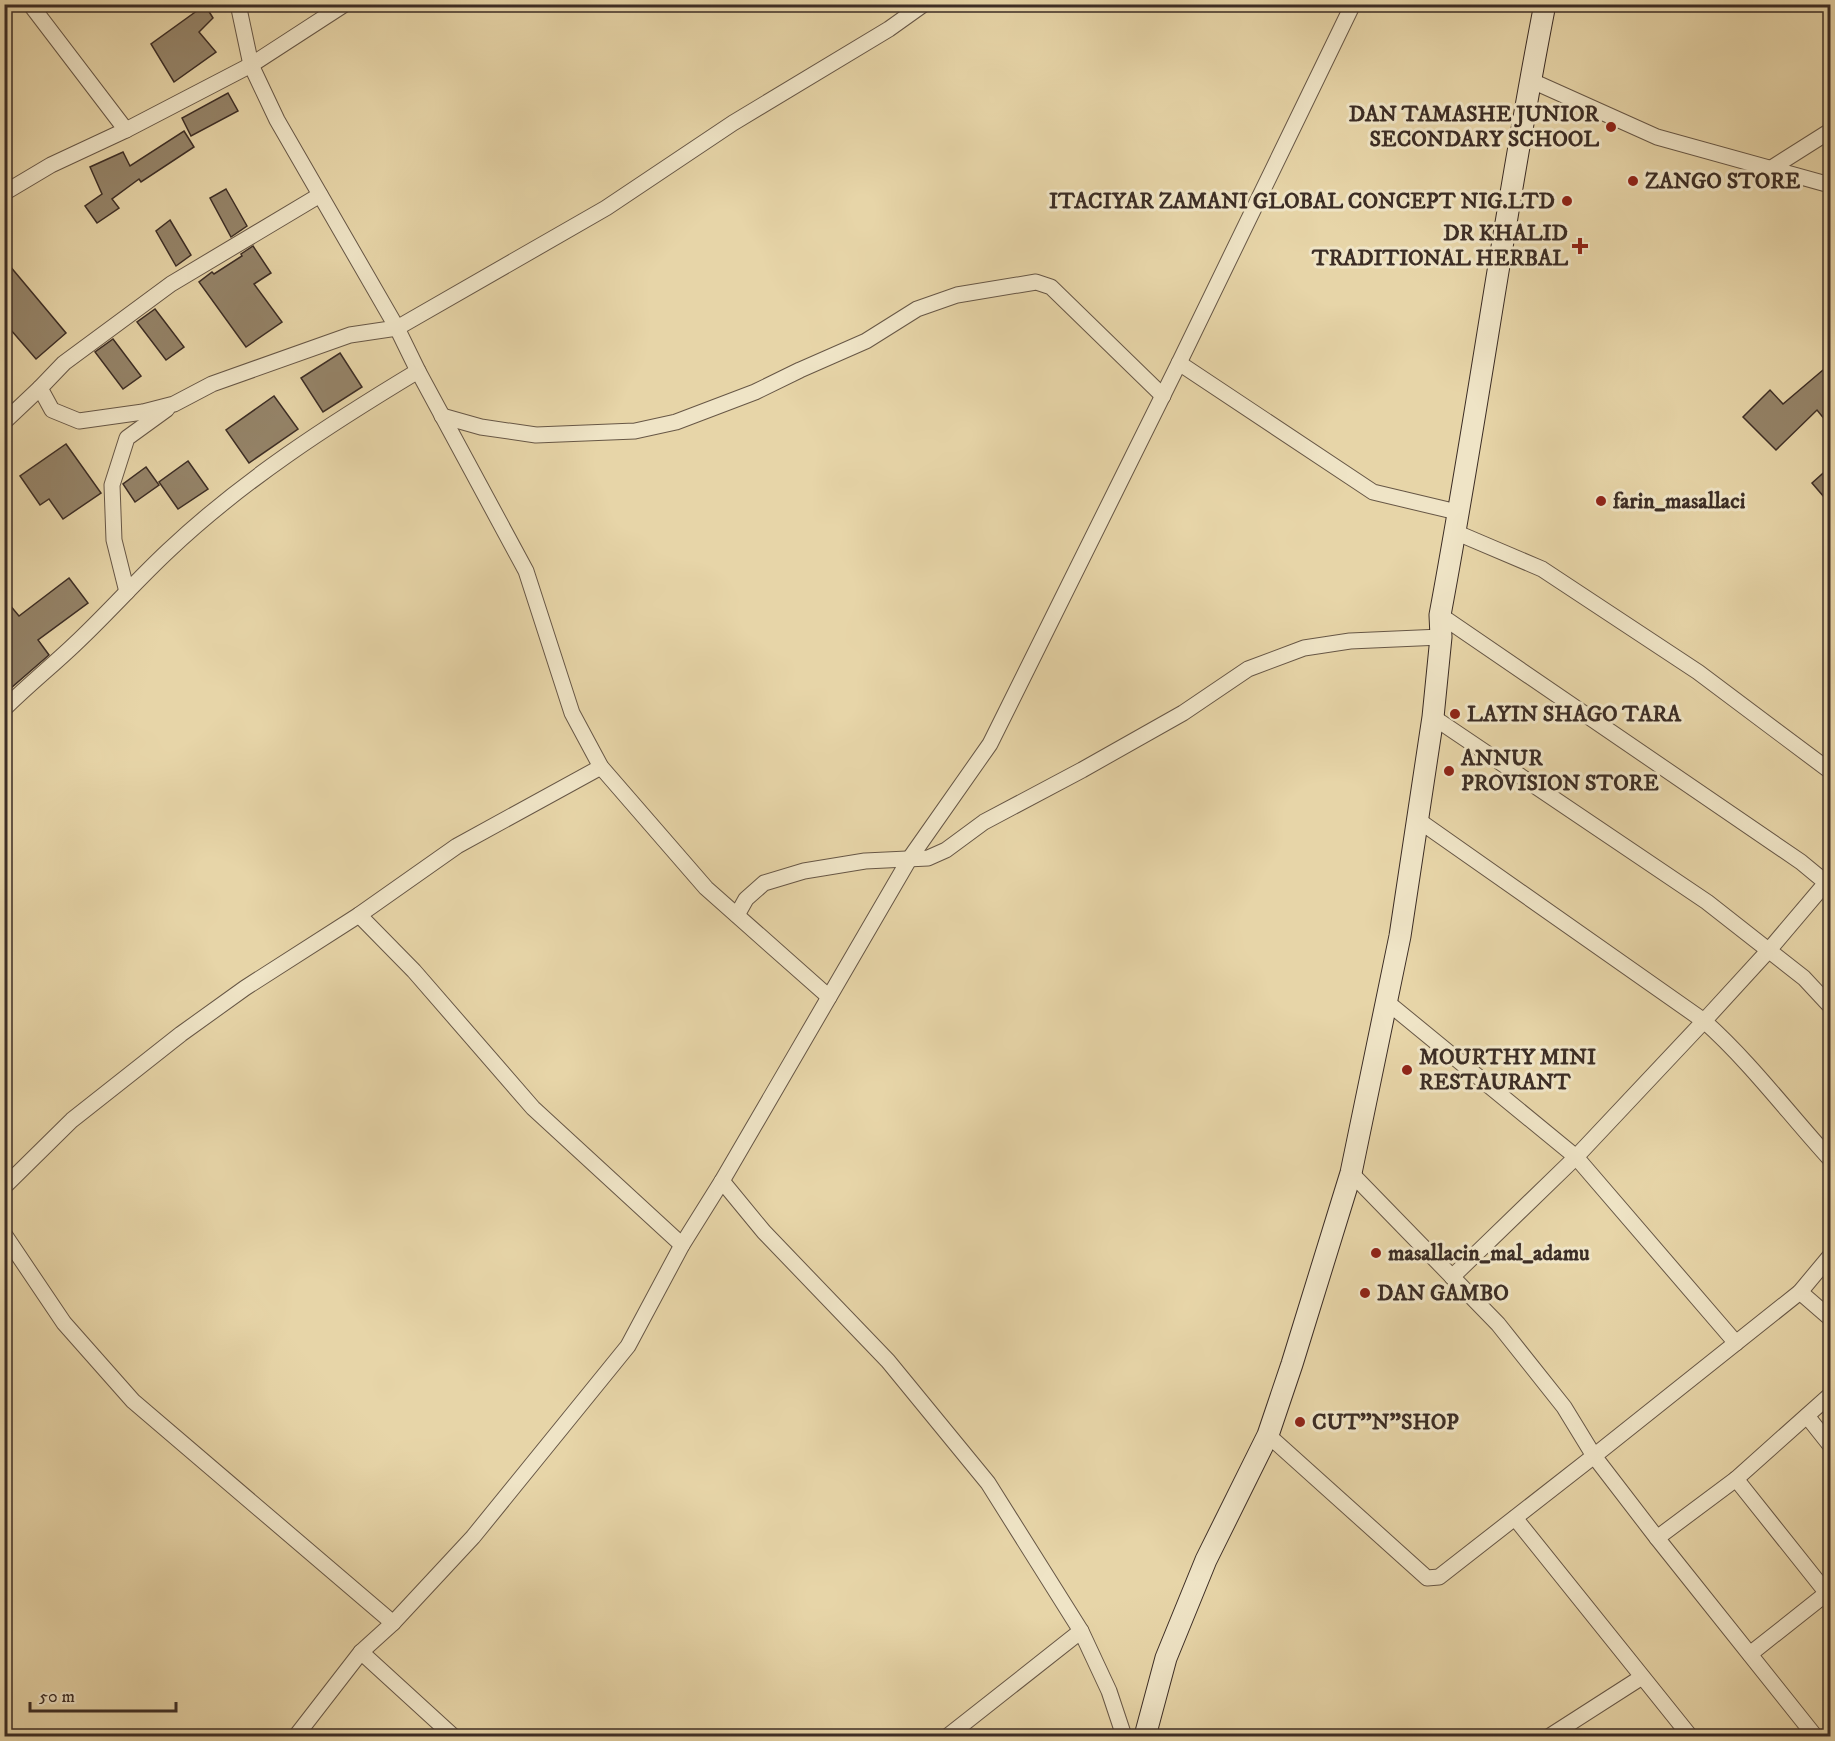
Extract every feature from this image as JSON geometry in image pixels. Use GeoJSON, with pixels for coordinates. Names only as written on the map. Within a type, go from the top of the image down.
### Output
{"type":"FeatureCollection","features":[{"type":"Feature","properties":{"kind":"street"},"geometry":{"type":"LineString","coordinates":[[30,4],[126,130]]}},
{"type":"Feature","properties":{"kind":"street"},"geometry":{"type":"LineString","coordinates":[[237,4],[251,65],[277,120],[397,328],[526,571],[572,713],[601,767],[706,888],[829,997]]}},
{"type":"Feature","properties":{"kind":"street"},"geometry":{"type":"LineString","coordinates":[[4,193],[51,165],[126,130],[251,65],[345,4]]}},
{"type":"Feature","properties":{"kind":"street"},"geometry":{"type":"LineString","coordinates":[[127,592],[114,540],[112,485],[127,438],[174,404],[212,384],[350,335],[397,328],[606,208],[733,123],[889,29],[924,4]]}},
{"type":"Feature","properties":{"kind":"street"},"geometry":{"type":"LineString","coordinates":[[1149,1734],[1166,1658],[1206,1560],[1268,1435],[1351,1173],[1401,936],[1433,717],[1442,637],[1440,615],[1530,80],[1545,4]]}},
{"type":"Feature","properties":{"kind":"street"},"geometry":{"type":"LineString","coordinates":[[296,1737],[361,1652],[393,1623],[473,1537],[628,1346],[682,1245],[722,1181],[910,858],[990,744],[1163,396],[1352,5]]}},
{"type":"Feature","properties":{"kind":"street"},"geometry":{"type":"LineString","coordinates":[[1530,80],[1657,137],[1830,185]]}},
{"type":"Feature","properties":{"kind":"street"},"geometry":{"type":"LineString","coordinates":[[1770,169],[1830,131]]}},
{"type":"Feature","properties":{"kind":"street"},"geometry":{"type":"LineString","coordinates":[[4,422],[64,363],[171,284],[320,195]]}},
{"type":"Feature","properties":{"kind":"street"},"geometry":{"type":"LineString","coordinates":[[442,416],[481,427],[536,435],[635,431],[676,422],[755,392],[800,369],[866,341],[917,309],[957,295],[1036,282],[1051,287],[1163,396]]}},
{"type":"Feature","properties":{"kind":"street"},"geometry":{"type":"LineString","coordinates":[[1179,363],[1373,492],[1456,522],[1542,569],[1698,672],[1830,771]]}},
{"type":"Feature","properties":{"kind":"street"},"geometry":{"type":"LineString","coordinates":[[4,708],[76,644],[168,550],[210,514],[293,449],[418,371]]}},
{"type":"Feature","properties":{"kind":"street"},"geometry":{"type":"LineString","coordinates":[[40,388],[52,410],[80,421],[174,404]]}},
{"type":"Feature","properties":{"kind":"street"},"geometry":{"type":"LineString","coordinates":[[1440,615],[1829,882],[1704,1021],[1576,1157],[1452,1277]]}},
{"type":"Feature","properties":{"kind":"street"},"geometry":{"type":"LineString","coordinates":[[737,915],[746,899],[764,883],[804,871],[865,861],[928,858],[946,850],[984,822],[1182,713],[1248,669],[1304,648],[1316,646],[1350,641],[1442,637]]}},
{"type":"Feature","properties":{"kind":"street"},"geometry":{"type":"LineString","coordinates":[[1433,717],[1707,902],[1803,978],[1830,1006]]}},
{"type":"Feature","properties":{"kind":"street"},"geometry":{"type":"LineString","coordinates":[[4,1187],[72,1120],[181,1034],[246,988],[359,915],[457,846],[601,767]]}},
{"type":"Feature","properties":{"kind":"street"},"geometry":{"type":"LineString","coordinates":[[1418,820],[1704,1021],[1731,1045],[1791,1117],[1830,1159]]}},
{"type":"Feature","properties":{"kind":"street"},"geometry":{"type":"LineString","coordinates":[[359,915],[414,970],[533,1108],[682,1245]]}},
{"type":"Feature","properties":{"kind":"street"},"geometry":{"type":"LineString","coordinates":[[1387,1002],[1576,1157],[1736,1343]]}},
{"type":"Feature","properties":{"kind":"street"},"geometry":{"type":"LineString","coordinates":[[1351,1173],[1498,1324],[1556,1398],[1594,1456],[1815,1737]]}},
{"type":"Feature","properties":{"kind":"street"},"geometry":{"type":"LineString","coordinates":[[722,1181],[764,1232],[888,1360],[988,1482],[1081,1631],[1109,1691],[1124,1737]]}},
{"type":"Feature","properties":{"kind":"street"},"geometry":{"type":"LineString","coordinates":[[4,1234],[64,1323],[133,1401],[393,1623]]}},
{"type":"Feature","properties":{"kind":"street"},"geometry":{"type":"LineString","coordinates":[[1268,1435],[1427,1578],[1439,1577],[1800,1292],[1830,1256]]}},
{"type":"Feature","properties":{"kind":"street"},"geometry":{"type":"LineString","coordinates":[[1800,1292],[1830,1318]]}},
{"type":"Feature","properties":{"kind":"street"},"geometry":{"type":"LineString","coordinates":[[1657,1538],[1736,1479],[1830,1395]]}},
{"type":"Feature","properties":{"kind":"street"},"geometry":{"type":"LineString","coordinates":[[1807,1416],[1830,1445]]}},
{"type":"Feature","properties":{"kind":"street"},"geometry":{"type":"LineString","coordinates":[[1736,1479],[1829,1595],[1750,1654]]}},
{"type":"Feature","properties":{"kind":"street"},"geometry":{"type":"LineString","coordinates":[[1515,1518],[1690,1737]]}},
{"type":"Feature","properties":{"kind":"street"},"geometry":{"type":"LineString","coordinates":[[948,1737],[1081,1631]]}},
{"type":"Feature","properties":{"kind":"street"},"geometry":{"type":"LineString","coordinates":[[361,1652],[453,1737]]}},
{"type":"Feature","properties":{"kind":"street"},"geometry":{"type":"LineString","coordinates":[[1550,1737],[1642,1677]]}},
{"type":"Feature","properties":{"kind":"building"},"geometry":{"type":"Polygon","coordinates":[[[205,5],[213,18],[199,32],[216,52],[174,82],[151,44],[205,5]]]}},
{"type":"Feature","properties":{"kind":"building"},"geometry":{"type":"Polygon","coordinates":[[[228,93],[238,111],[191,136],[182,118],[228,93]]]}},
{"type":"Feature","properties":{"kind":"building"},"geometry":{"type":"Polygon","coordinates":[[[184,131],[194,147],[141,182],[139,179],[112,199],[119,208],[97,223],[85,206],[102,194],[90,167],[123,152],[130,166],[184,131]]]}},
{"type":"Feature","properties":{"kind":"building"},"geometry":{"type":"Polygon","coordinates":[[[226,189],[247,226],[231,237],[210,198],[226,189]]]}},
{"type":"Feature","properties":{"kind":"building"},"geometry":{"type":"Polygon","coordinates":[[[170,220],[191,255],[176,266],[156,231],[170,220]]]}},
{"type":"Feature","properties":{"kind":"building"},"geometry":{"type":"Polygon","coordinates":[[[253,246],[271,273],[254,284],[282,322],[246,347],[199,282],[212,272],[214,274],[242,256],[241,254],[253,246]]]}},
{"type":"Feature","properties":{"kind":"building"},"geometry":{"type":"Polygon","coordinates":[[[4,259],[66,333],[36,359],[4,322],[4,259]]]}},
{"type":"Feature","properties":{"kind":"building"},"geometry":{"type":"Polygon","coordinates":[[[155,309],[184,347],[166,360],[137,322],[155,309]]]}},
{"type":"Feature","properties":{"kind":"building"},"geometry":{"type":"Polygon","coordinates":[[[113,339],[141,376],[123,389],[95,352],[113,339]]]}},
{"type":"Feature","properties":{"kind":"building"},"geometry":{"type":"Polygon","coordinates":[[[340,353],[362,387],[323,412],[301,378],[340,353]]]}},
{"type":"Feature","properties":{"kind":"building"},"geometry":{"type":"Polygon","coordinates":[[[1830,364],[1830,426],[1817,410],[1776,450],[1743,417],[1770,390],[1783,404],[1830,364]]]}},
{"type":"Feature","properties":{"kind":"building"},"geometry":{"type":"Polygon","coordinates":[[[274,396],[298,429],[249,463],[226,430],[274,396]]]}},
{"type":"Feature","properties":{"kind":"building"},"geometry":{"type":"Polygon","coordinates":[[[66,444],[101,493],[63,519],[49,499],[40,505],[20,476],[66,444]]]}},
{"type":"Feature","properties":{"kind":"building"},"geometry":{"type":"Polygon","coordinates":[[[188,461],[208,489],[178,509],[159,482],[188,461]]]}},
{"type":"Feature","properties":{"kind":"building"},"geometry":{"type":"Polygon","coordinates":[[[146,467],[159,485],[135,502],[123,484],[146,467]]]}},
{"type":"Feature","properties":{"kind":"building"},"geometry":{"type":"Polygon","coordinates":[[[1830,467],[1830,504],[1812,483],[1830,467]]]}},
{"type":"Feature","properties":{"kind":"building"},"geometry":{"type":"Polygon","coordinates":[[[69,578],[88,603],[38,640],[49,655],[4,694],[4,598],[19,616],[69,578]]]}},
{"type":"Feature","properties":{"kind":"place","name":"DAN TAMASHE JUNIOR SECONDARY SCHOOL"},"geometry":{"type":"Point","coordinates":[1611,127]}},
{"type":"Feature","properties":{"kind":"place","name":"ZANGO STORE"},"geometry":{"type":"Point","coordinates":[1633,181]}},
{"type":"Feature","properties":{"kind":"place","name":"ITACIYAR ZAMANI GLOBAL CONCEPT NIG.LTD"},"geometry":{"type":"Point","coordinates":[1567,201]}},
{"type":"Feature","properties":{"kind":"place","name":"DR KHALID TRADITIONAL HERBAL"},"geometry":{"type":"Point","coordinates":[1580,246]}},
{"type":"Feature","properties":{"kind":"place","name":"farin_masallaci"},"geometry":{"type":"Point","coordinates":[1601,501]}},
{"type":"Feature","properties":{"kind":"place","name":"LAYIN SHAGO TARA"},"geometry":{"type":"Point","coordinates":[1455,714]}},
{"type":"Feature","properties":{"kind":"place","name":"ANNUR PROVISION STORE"},"geometry":{"type":"Point","coordinates":[1449,771]}},
{"type":"Feature","properties":{"kind":"place","name":"MOURTHY MINI RESTAURANT"},"geometry":{"type":"Point","coordinates":[1407,1070]}},
{"type":"Feature","properties":{"kind":"place","name":"masallacin_mal_adamu"},"geometry":{"type":"Point","coordinates":[1376,1253]}},
{"type":"Feature","properties":{"kind":"place","name":"DAN GAMBO"},"geometry":{"type":"Point","coordinates":[1365,1293]}},
{"type":"Feature","properties":{"kind":"place","name":"CUT''N''SHOP"},"geometry":{"type":"Point","coordinates":[1300,1422]}}]}
